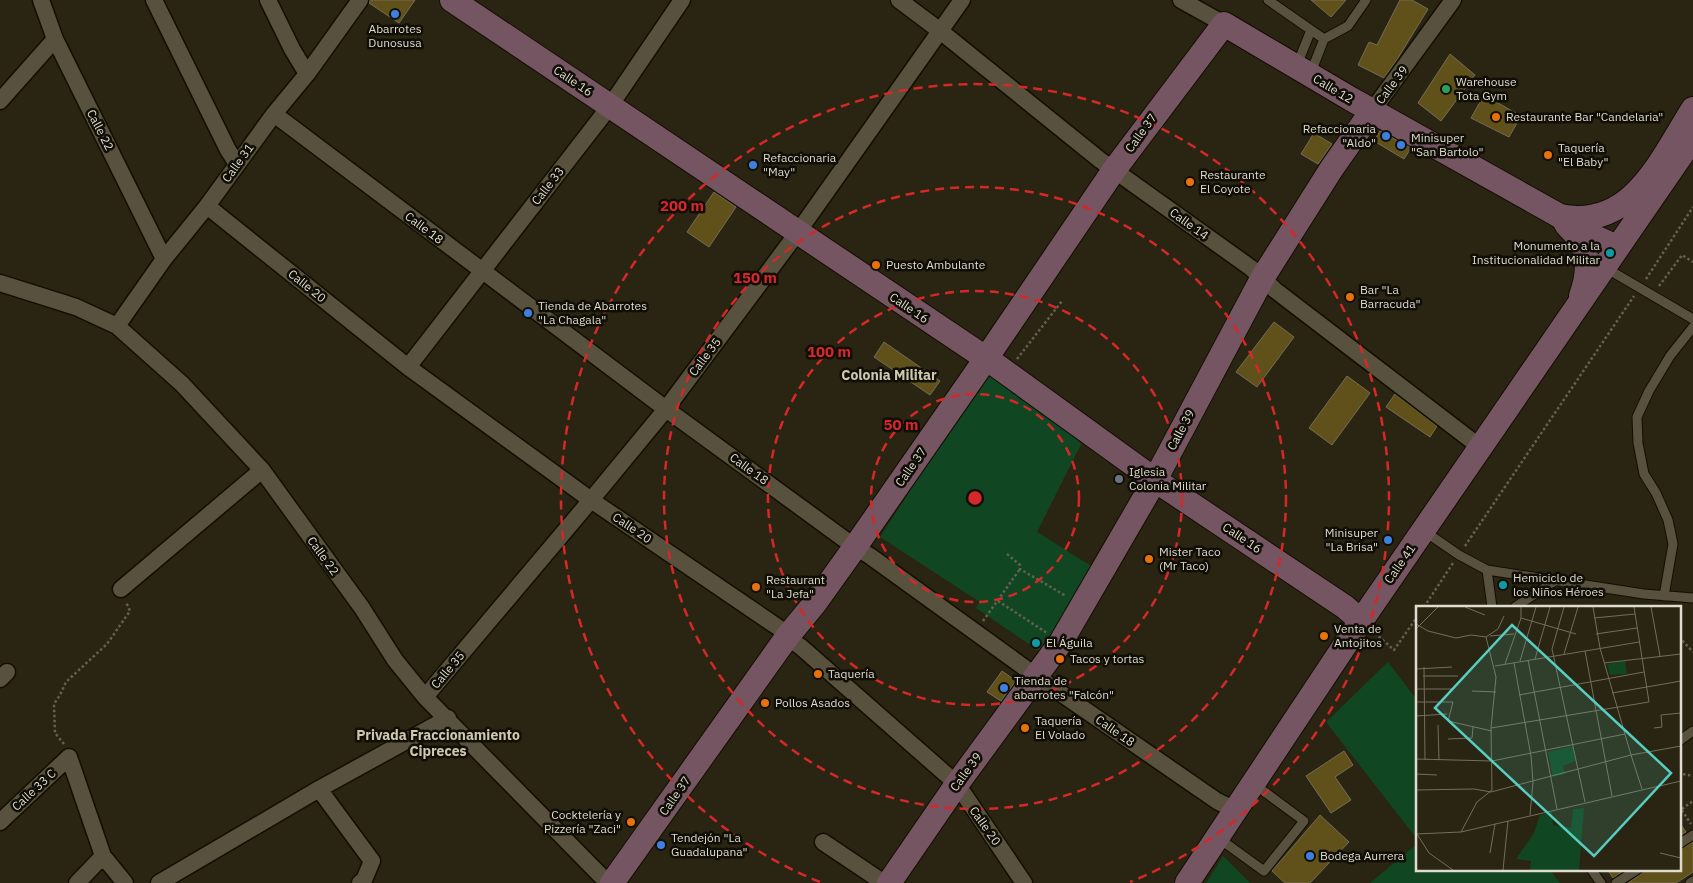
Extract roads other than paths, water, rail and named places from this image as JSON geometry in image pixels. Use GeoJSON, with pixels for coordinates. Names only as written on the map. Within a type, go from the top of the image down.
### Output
{"type":"FeatureCollection","features":[{"type":"Feature","properties":{"kind":"main road","name":"Calle 16"},"geometry":{"type":"LineString","coordinates":[[452,0],[1005,372],[1155,480],[1345,607],[1361,621]]}},
{"type":"Feature","properties":{"kind":"main road","name":"Calle 12"},"geometry":{"type":"LineString","coordinates":[[1224,24],[1588,234],[1617,247]]}},
{"type":"Feature","properties":{"kind":"main road","name":"Calle 37"},"geometry":{"type":"LineString","coordinates":[[612,883],[787,637],[855,547],[1114,170],[1212,37],[1224,24]]}},
{"type":"Feature","properties":{"kind":"main road"},"geometry":{"type":"LineString","coordinates":[[1558,215],[1576,219],[1603,215],[1628,201],[1650,177],[1693,109]]}},
{"type":"Feature","properties":{"kind":"main road","name":"Calle 39"},"geometry":{"type":"LineString","coordinates":[[889,883],[957,784],[1061,642],[1155,480],[1262,278],[1332,168],[1372,111]]}},
{"type":"Feature","properties":{"kind":"main road","name":"Calle 41"},"geometry":{"type":"LineString","coordinates":[[1187,883],[1361,621],[1693,138]]}},
{"type":"Feature","properties":{"kind":"main road"},"geometry":{"type":"LineString","coordinates":[[1558,215],[1576,234],[1582,243],[1585,253],[1586,276],[1575,308]]}},
{"type":"Feature","properties":{"kind":"street","name":"Calle 22"},"geometry":{"type":"LineString","coordinates":[[42,0],[55,39],[164,258]]}},
{"type":"Feature","properties":{"kind":"street"},"geometry":{"type":"LineString","coordinates":[[154,0],[228,150],[237,164]]}},
{"type":"Feature","properties":{"kind":"street"},"geometry":{"type":"LineString","coordinates":[[268,0],[292,49],[307,74]]}},
{"type":"Feature","properties":{"kind":"street","name":"Calle 31"},"geometry":{"type":"LineString","coordinates":[[117,326],[164,258],[207,206],[274,114],[307,74],[360,0]]}},
{"type":"Feature","properties":{"kind":"street","name":"Calle 33"},"geometry":{"type":"LineString","coordinates":[[408,367],[610,106],[682,0]]}},
{"type":"Feature","properties":{"kind":"street","name":"Calle 14"},"geometry":{"type":"LineString","coordinates":[[900,0],[1114,170],[1262,278],[1275,290],[1480,447]]}},
{"type":"Feature","properties":{"kind":"street","name":"Calle 35"},"geometry":{"type":"LineString","coordinates":[[425,696],[666,409],[798,232],[962,0]]}},
{"type":"Feature","properties":{"kind":"street","name":"Calle 12"},"geometry":{"type":"LineString","coordinates":[[1181,0],[1224,24]]}},
{"type":"Feature","properties":{"kind":"street","name":"Calle 39"},"geometry":{"type":"LineString","coordinates":[[1372,111],[1454,0]]}},
{"type":"Feature","properties":{"kind":"street"},"geometry":{"type":"LineString","coordinates":[[0,101],[55,39]]}},
{"type":"Feature","properties":{"kind":"street","name":"Calle 18"},"geometry":{"type":"LineString","coordinates":[[274,114],[482,272],[855,547],[1036,676],[1217,801],[1235,810]]}},
{"type":"Feature","properties":{"kind":"street","name":"Calle 20"},"geometry":{"type":"LineString","coordinates":[[207,206],[408,367],[591,500],[778,628],[801,647],[957,784],[1024,883]]}},
{"type":"Feature","properties":{"kind":"street","name":"Calle 22"},"geometry":{"type":"LineString","coordinates":[[0,283],[76,307],[117,326],[182,384],[262,470],[362,608],[395,660],[425,696],[608,883]]}},
{"type":"Feature","properties":{"kind":"street"},"geometry":{"type":"LineString","coordinates":[[121,589],[262,470]]}},
{"type":"Feature","properties":{"kind":"street"},"geometry":{"type":"LineString","coordinates":[[159,883],[448,718]]}},
{"type":"Feature","properties":{"kind":"street","name":"Calle 33 C"},"geometry":{"type":"LineString","coordinates":[[0,822],[69,757],[103,856]]}},
{"type":"Feature","properties":{"kind":"street"},"geometry":{"type":"LineString","coordinates":[[319,790],[372,860],[364,880],[360,883]]}},
{"type":"Feature","properties":{"kind":"street"},"geometry":{"type":"LineString","coordinates":[[823,842],[884,883]]}},
{"type":"Feature","properties":{"kind":"street"},"geometry":{"type":"LineString","coordinates":[[78,883],[103,856],[125,883]]}},
{"type":"Feature","properties":{"kind":"lane"},"geometry":{"type":"LineString","coordinates":[[1268,0],[1324,39]]}},
{"type":"Feature","properties":{"kind":"lane"},"geometry":{"type":"LineString","coordinates":[[1303,71],[1324,39],[1348,26],[1366,0]]}},
{"type":"Feature","properties":{"kind":"lane"},"geometry":{"type":"LineString","coordinates":[[1303,71],[1311,30]]}},
{"type":"Feature","properties":{"kind":"lane"},"geometry":{"type":"LineString","coordinates":[[1604,267],[1693,319]]}},
{"type":"Feature","properties":{"kind":"lane"},"geometry":{"type":"LineString","coordinates":[[1664,596],[1672,544],[1668,520],[1644,474],[1638,443],[1637,417],[1649,391],[1670,356],[1693,327]]}},
{"type":"Feature","properties":{"kind":"lane"},"geometry":{"type":"LineString","coordinates":[[1424,531],[1459,555],[1487,570],[1664,596],[1693,598]]}},
{"type":"Feature","properties":{"kind":"lane"},"geometry":{"type":"LineString","coordinates":[[1487,570],[1492,606]]}},
{"type":"Feature","properties":{"kind":"lane"},"geometry":{"type":"LineString","coordinates":[[1517,606],[1555,581]]}},
{"type":"Feature","properties":{"kind":"lane"},"geometry":{"type":"LineString","coordinates":[[1680,740],[1693,731]]}},
{"type":"Feature","properties":{"kind":"lane"},"geometry":{"type":"LineString","coordinates":[[1217,837],[1264,871],[1304,821],[1252,783]]}},
{"type":"Feature","properties":{"kind":"lane"},"geometry":{"type":"LineString","coordinates":[[1680,843],[1693,835]]}},
{"type":"Feature","properties":{"kind":"lane"},"geometry":{"type":"LineString","coordinates":[[1592,870],[1602,883]]}},
{"type":"Feature","properties":{"kind":"lane"},"geometry":{"type":"LineString","coordinates":[[1616,883],[1636,870]]}},
{"type":"Feature","properties":{"kind":"place","name":"Abarrotes Dunosusa"},"geometry":{"type":"Point","coordinates":[395,14]}},
{"type":"Feature","properties":{"kind":"place","name":"Warehouse Tota Gym"},"geometry":{"type":"Point","coordinates":[1446,89]}},
{"type":"Feature","properties":{"kind":"place","name":"Restaurante Bar \"Candelaria\""},"geometry":{"type":"Point","coordinates":[1496,117]}},
{"type":"Feature","properties":{"kind":"place","name":"Refaccionaria \"Aldo\""},"geometry":{"type":"Point","coordinates":[1386,136]}},
{"type":"Feature","properties":{"kind":"place","name":"Minisuper \"San Bartolo\""},"geometry":{"type":"Point","coordinates":[1401,145]}},
{"type":"Feature","properties":{"kind":"place","name":"Taquería \"El Baby\""},"geometry":{"type":"Point","coordinates":[1548,155]}},
{"type":"Feature","properties":{"kind":"place","name":"Refaccionaria \"May\""},"geometry":{"type":"Point","coordinates":[753,165]}},
{"type":"Feature","properties":{"kind":"place","name":"Restaurante El Coyote"},"geometry":{"type":"Point","coordinates":[1190,182]}},
{"type":"Feature","properties":{"kind":"place","name":"Monumento a la Institucionalidad Militar"},"geometry":{"type":"Point","coordinates":[1610,253]}},
{"type":"Feature","properties":{"kind":"place","name":"Puesto Ambulante"},"geometry":{"type":"Point","coordinates":[876,265]}},
{"type":"Feature","properties":{"kind":"place","name":"Bar \"La Barracuda\""},"geometry":{"type":"Point","coordinates":[1350,297]}},
{"type":"Feature","properties":{"kind":"place","name":"Tienda de Abarrotes \"La Chagala\""},"geometry":{"type":"Point","coordinates":[528,313]}},
{"type":"Feature","properties":{"kind":"place","name":"Iglesia Colonia Militar"},"geometry":{"type":"Point","coordinates":[1119,479]}},
{"type":"Feature","properties":{"kind":"place","name":"Minisuper \"La Brisa\""},"geometry":{"type":"Point","coordinates":[1388,540]}},
{"type":"Feature","properties":{"kind":"place","name":"Mister Taco (Mr Taco)"},"geometry":{"type":"Point","coordinates":[1149,559]}},
{"type":"Feature","properties":{"kind":"place","name":"Hemiciclo de los Niños Héroes"},"geometry":{"type":"Point","coordinates":[1503,585]}},
{"type":"Feature","properties":{"kind":"place","name":"Restaurant \"La Jefa\""},"geometry":{"type":"Point","coordinates":[756,587]}},
{"type":"Feature","properties":{"kind":"place","name":"Venta de Antojitos"},"geometry":{"type":"Point","coordinates":[1324,636]}},
{"type":"Feature","properties":{"kind":"place","name":"El Águila"},"geometry":{"type":"Point","coordinates":[1036,643]}},
{"type":"Feature","properties":{"kind":"place","name":"Tacos y tortas"},"geometry":{"type":"Point","coordinates":[1060,659]}},
{"type":"Feature","properties":{"kind":"place","name":"Taquería"},"geometry":{"type":"Point","coordinates":[818,674]}},
{"type":"Feature","properties":{"kind":"place","name":"Tienda de abarrotes \"Falcón\""},"geometry":{"type":"Point","coordinates":[1004,688]}},
{"type":"Feature","properties":{"kind":"place","name":"Pollos Asados"},"geometry":{"type":"Point","coordinates":[765,703]}},
{"type":"Feature","properties":{"kind":"place","name":"Taquería El Volado"},"geometry":{"type":"Point","coordinates":[1025,728]}},
{"type":"Feature","properties":{"kind":"place","name":"Cocktelería y Pizzería \"Zaci\""},"geometry":{"type":"Point","coordinates":[631,822]}},
{"type":"Feature","properties":{"kind":"place","name":"Tendejón \"La Guadalupana\""},"geometry":{"type":"Point","coordinates":[661,845]}},
{"type":"Feature","properties":{"kind":"place","name":"Bodega Aurrera"},"geometry":{"type":"Point","coordinates":[1310,856]}},
{"type":"Feature","properties":{"kind":"district","name":"Colonia Militar"},"geometry":{"type":"Point","coordinates":[889,375]}},
{"type":"Feature","properties":{"kind":"district","name":"Privada Fraccionamiento Cipreces"},"geometry":{"type":"Point","coordinates":[438,744]}}]}
